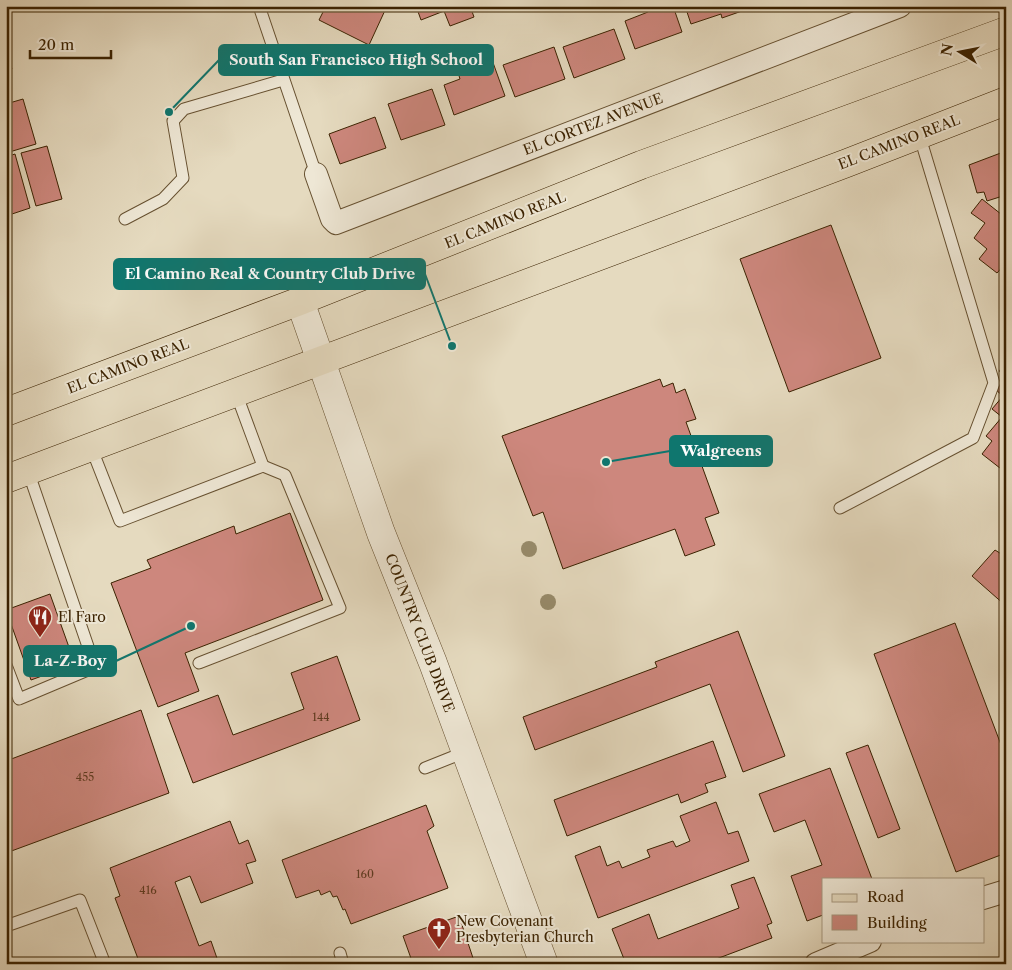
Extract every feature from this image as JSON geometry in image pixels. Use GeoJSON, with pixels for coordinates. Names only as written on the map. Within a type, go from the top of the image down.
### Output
{"type":"FeatureCollection","features":[{"type":"Feature","properties":{"kind":"main road","name":"EL CAMINO REAL"},"geometry":{"type":"LineString","coordinates":[[6,412],[300,301],[642,165],[1006,31]]}},
{"type":"Feature","properties":{"kind":"main road","name":"EL CAMINO REAL"},"geometry":{"type":"LineString","coordinates":[[17,475],[847,163],[1006,101]]}},
{"type":"Feature","properties":{"kind":"street","name":"EL CORTEZ AVENUE"},"geometry":{"type":"LineString","coordinates":[[316,174],[332,219],[336,223],[900,6]]}},
{"type":"Feature","properties":{"kind":"street","name":"COUNTRY CLUB DRIVE"},"geometry":{"type":"LineString","coordinates":[[300,301],[381,533],[433,663],[544,964]]}},
{"type":"Feature","properties":{"kind":"street"},"geometry":{"type":"LineString","coordinates":[[984,898],[1006,891]]}},
{"type":"Feature","properties":{"kind":"street"},"geometry":{"type":"LineString","coordinates":[[821,963],[868,942]]}},
{"type":"Feature","properties":{"kind":"lane"},"geometry":{"type":"LineString","coordinates":[[259,6],[316,174]]}},
{"type":"Feature","properties":{"kind":"lane"},"geometry":{"type":"LineString","coordinates":[[125,219],[163,199],[183,178],[173,120],[184,109],[283,80]]}},
{"type":"Feature","properties":{"kind":"lane"},"geometry":{"type":"LineString","coordinates":[[840,508],[973,438],[994,383],[919,134]]}},
{"type":"Feature","properties":{"kind":"lane"},"geometry":{"type":"LineString","coordinates":[[236,392],[264,466]]}},
{"type":"Feature","properties":{"kind":"lane"},"geometry":{"type":"LineString","coordinates":[[91,447],[120,521],[264,466],[285,475],[340,608],[199,663]]}},
{"type":"Feature","properties":{"kind":"lane"},"geometry":{"type":"LineString","coordinates":[[6,665],[18,699],[95,667],[17,475]]}},
{"type":"Feature","properties":{"kind":"lane"},"geometry":{"type":"LineString","coordinates":[[425,768],[465,752]]}},
{"type":"Feature","properties":{"kind":"lane"},"geometry":{"type":"LineString","coordinates":[[6,926],[80,900],[104,964]]}},
{"type":"Feature","properties":{"kind":"building"},"geometry":{"type":"Polygon","coordinates":[[[326,6],[387,6],[369,45],[319,20],[326,6]]]}},
{"type":"Feature","properties":{"kind":"building"},"geometry":{"type":"Polygon","coordinates":[[[416,6],[470,6],[474,17],[450,26],[444,11],[421,20],[416,6]]]}},
{"type":"Feature","properties":{"kind":"building"},"geometry":{"type":"Polygon","coordinates":[[[646,6],[673,6],[682,32],[635,49],[625,21],[648,12],[646,6]]]}},
{"type":"Feature","properties":{"kind":"building"},"geometry":{"type":"Polygon","coordinates":[[[685,6],[740,6],[742,11],[722,18],[721,14],[691,24],[685,6]]]}},
{"type":"Feature","properties":{"kind":"building"},"geometry":{"type":"Polygon","coordinates":[[[614,29],[625,59],[574,78],[563,47],[614,29]]]}},
{"type":"Feature","properties":{"kind":"building"},"geometry":{"type":"Polygon","coordinates":[[[554,47],[565,79],[515,97],[503,65],[554,47]]]}},
{"type":"Feature","properties":{"kind":"building"},"geometry":{"type":"Polygon","coordinates":[[[6,49],[12,69],[6,70],[6,49]]]}},
{"type":"Feature","properties":{"kind":"building"},"geometry":{"type":"Polygon","coordinates":[[[491,57],[505,96],[454,115],[444,85],[460,79],[456,66],[475,58],[477,63],[491,57]]]}},
{"type":"Feature","properties":{"kind":"building"},"geometry":{"type":"Polygon","coordinates":[[[432,89],[445,125],[401,140],[388,104],[432,89]]]}},
{"type":"Feature","properties":{"kind":"building"},"geometry":{"type":"Polygon","coordinates":[[[23,99],[36,144],[6,153],[6,104],[23,99]]]}},
{"type":"Feature","properties":{"kind":"building"},"geometry":{"type":"Polygon","coordinates":[[[375,117],[386,148],[340,164],[329,134],[375,117]]]}},
{"type":"Feature","properties":{"kind":"building"},"geometry":{"type":"Polygon","coordinates":[[[47,146],[62,199],[36,206],[21,153],[47,146]]]}},
{"type":"Feature","properties":{"kind":"building"},"geometry":{"type":"Polygon","coordinates":[[[1006,151],[1006,195],[987,201],[984,192],[977,193],[969,165],[1006,151]]]}},
{"type":"Feature","properties":{"kind":"building"},"geometry":{"type":"Polygon","coordinates":[[[15,154],[30,208],[6,216],[6,157],[15,154]]]}},
{"type":"Feature","properties":{"kind":"building"},"geometry":{"type":"Polygon","coordinates":[[[982,199],[1006,218],[1006,263],[997,273],[979,259],[987,249],[974,238],[985,223],[971,213],[982,199]]]}},
{"type":"Feature","properties":{"kind":"building"},"geometry":{"type":"Polygon","coordinates":[[[831,225],[881,358],[789,392],[740,259],[831,225]]]}},
{"type":"Feature","properties":{"kind":"building"},"geometry":{"type":"Polygon","coordinates":[[[1006,363],[1006,377],[999,371],[1006,363]]]}},
{"type":"Feature","properties":{"kind":"building"},"geometry":{"type":"Polygon","coordinates":[[[1006,378],[1005,472],[982,454],[992,441],[986,436],[1002,417],[992,409],[1003,396],[996,390],[1006,378]]]}},
{"type":"Feature","properties":{"kind":"building"},"geometry":{"type":"Polygon","coordinates":[[[660,379],[663,387],[673,383],[676,393],[685,389],[696,419],[686,422],[719,513],[705,518],[715,545],[685,556],[675,529],[563,569],[543,512],[533,516],[502,436],[660,379]]]}},
{"type":"Feature","properties":{"kind":"building"},"geometry":{"type":"Polygon","coordinates":[[[290,513],[323,600],[185,653],[199,691],[158,707],[111,583],[151,568],[147,560],[234,526],[236,534],[290,513]]]}},
{"type":"Feature","properties":{"kind":"building"},"geometry":{"type":"Polygon","coordinates":[[[995,550],[1006,557],[1006,606],[972,576],[995,550]]]}},
{"type":"Feature","properties":{"kind":"building","name":"El Faro"},"geometry":{"type":"Polygon","coordinates":[[[50,594],[75,664],[31,680],[6,610],[50,594]]]}},
{"type":"Feature","properties":{"kind":"building"},"geometry":{"type":"Polygon","coordinates":[[[955,623],[1006,758],[1006,853],[956,872],[874,654],[955,623]]]}},
{"type":"Feature","properties":{"kind":"building"},"geometry":{"type":"Polygon","coordinates":[[[738,631],[785,756],[743,772],[710,684],[535,750],[523,717],[657,667],[655,662],[738,631]]]}},
{"type":"Feature","properties":{"kind":"building"},"geometry":{"type":"Polygon","coordinates":[[[337,656],[360,720],[193,783],[167,714],[218,695],[233,735],[304,709],[291,673],[337,656]]]}},
{"type":"Feature","properties":{"kind":"building"},"geometry":{"type":"Polygon","coordinates":[[[141,710],[169,793],[6,853],[6,761],[141,710]]]}},
{"type":"Feature","properties":{"kind":"building"},"geometry":{"type":"Polygon","coordinates":[[[713,741],[726,777],[705,784],[708,792],[681,803],[678,794],[567,836],[554,800],[713,741]]]}},
{"type":"Feature","properties":{"kind":"building"},"geometry":{"type":"Polygon","coordinates":[[[868,745],[900,829],[878,838],[846,753],[868,745]]]}},
{"type":"Feature","properties":{"kind":"building"},"geometry":{"type":"Polygon","coordinates":[[[830,768],[872,878],[822,878],[822,915],[807,921],[791,876],[822,865],[805,820],[774,832],[759,794],[830,768]]]}},
{"type":"Feature","properties":{"kind":"building"},"geometry":{"type":"Polygon","coordinates":[[[716,802],[728,834],[738,831],[749,861],[598,918],[575,856],[600,846],[607,866],[619,861],[622,868],[650,857],[647,850],[673,841],[676,847],[690,841],[680,816],[716,802]]]}},
{"type":"Feature","properties":{"kind":"building"},"geometry":{"type":"Polygon","coordinates":[[[426,805],[434,826],[427,831],[448,888],[351,924],[337,896],[333,897],[330,891],[321,895],[319,890],[296,898],[282,860],[426,805]]]}},
{"type":"Feature","properties":{"kind":"building"},"geometry":{"type":"Polygon","coordinates":[[[230,821],[239,844],[248,840],[256,861],[246,864],[253,883],[201,903],[190,876],[175,882],[199,946],[211,941],[219,964],[140,964],[115,898],[120,896],[110,868],[230,821]]]}},
{"type":"Feature","properties":{"kind":"building"},"geometry":{"type":"Polygon","coordinates":[[[754,877],[772,923],[767,925],[772,938],[703,964],[613,964],[624,959],[612,929],[649,914],[658,939],[739,908],[731,885],[754,877]]]}},
{"type":"Feature","properties":{"kind":"building","name":"New Covenant Presbyterian Church"},"geometry":{"type":"Polygon","coordinates":[[[459,916],[475,964],[413,964],[403,936],[459,916]]]}},
{"type":"Feature","properties":{"kind":"place","name":"South San Francisco High School"},"geometry":{"type":"Point","coordinates":[169,112]}},
{"type":"Feature","properties":{"kind":"place","name":"El Camino Real & Country Club Drive"},"geometry":{"type":"Point","coordinates":[452,346]}},
{"type":"Feature","properties":{"kind":"place","name":"Walgreens"},"geometry":{"type":"Point","coordinates":[606,462]}},
{"type":"Feature","properties":{"kind":"place","name":"La-Z-Boy"},"geometry":{"type":"Point","coordinates":[191,626]}},
{"type":"Feature","properties":{"kind":"place","name":"El Faro"},"geometry":{"type":"Point","coordinates":[40,638]}},
{"type":"Feature","properties":{"kind":"place","name":"New Covenant Presbyterian Church"},"geometry":{"type":"Point","coordinates":[439,950]}}]}
